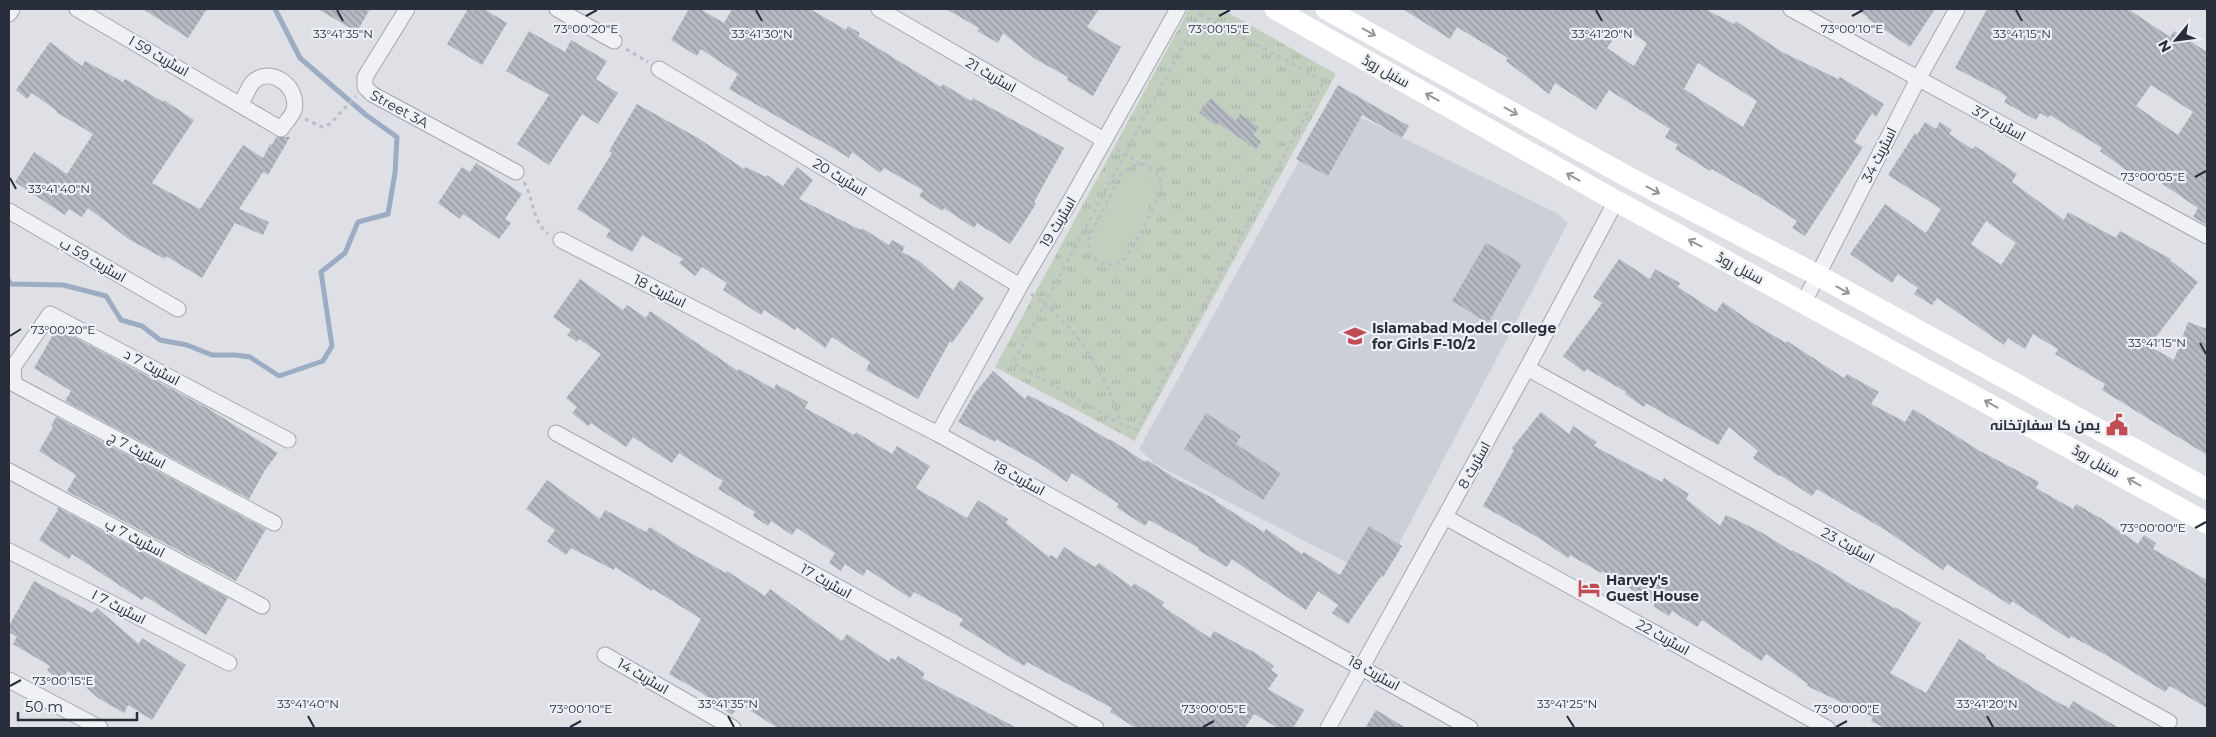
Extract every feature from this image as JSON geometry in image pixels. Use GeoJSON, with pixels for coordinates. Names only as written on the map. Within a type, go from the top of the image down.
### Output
{"type":"FeatureCollection","features":[{"type":"Feature","properties":{"kind":"street"},"geometry":{"type":"LineString","coordinates":[[9,14],[12,9]]}},
{"type":"Feature","properties":{"kind":"street","name":"اسٹریٹ 59 ا"},"geometry":{"type":"LineString","coordinates":[[78,9],[281,128],[294,112]]}},
{"type":"Feature","properties":{"kind":"street","name":"Street 3A"},"geometry":{"type":"LineString","coordinates":[[407,9],[365,78],[365,87],[372,94],[516,172]]}},
{"type":"Feature","properties":{"kind":"street"},"geometry":{"type":"LineString","coordinates":[[557,9],[614,41]]}},
{"type":"Feature","properties":{"kind":"street","name":"اسٹریٹ 21"},"geometry":{"type":"LineString","coordinates":[[879,9],[1104,140]]}},
{"type":"Feature","properties":{"kind":"street","name":"اسٹریٹ 19"},"geometry":{"type":"LineString","coordinates":[[938,434],[1178,9]]}},
{"type":"Feature","properties":{"kind":"street","name":"سنبل روڈ"},"geometry":{"type":"LineString","coordinates":[[1326,9],[1628,176],[1818,275],[2207,489]]}},
{"type":"Feature","properties":{"kind":"street","name":"اسٹریٹ 37"},"geometry":{"type":"LineString","coordinates":[[1792,9],[2207,236]]}},
{"type":"Feature","properties":{"kind":"street","name":"اسٹریٹ 34"},"geometry":{"type":"LineString","coordinates":[[1804,302],[1918,79],[1957,9]]}},
{"type":"Feature","properties":{"kind":"street","name":"سنبل روڈ"},"geometry":{"type":"LineString","coordinates":[[1278,10],[1616,201],[2207,522]]}},
{"type":"Feature","properties":{"kind":"street","name":"اسٹریٹ 20"},"geometry":{"type":"LineString","coordinates":[[660,69],[1020,286]]}},
{"type":"Feature","properties":{"kind":"street"},"geometry":{"type":"LineString","coordinates":[[241,104],[252,83],[261,77],[272,77],[283,81],[292,89],[296,100],[294,112]]}},
{"type":"Feature","properties":{"kind":"street","name":"اسٹریٹ 8"},"geometry":{"type":"LineString","coordinates":[[1328,728],[1446,517],[1616,201]]}},
{"type":"Feature","properties":{"kind":"street","name":"اسٹریٹ 59 ب"},"geometry":{"type":"LineString","coordinates":[[9,211],[178,309]]}},
{"type":"Feature","properties":{"kind":"street","name":"اسٹریٹ 18"},"geometry":{"type":"LineString","coordinates":[[561,240],[938,434],[1470,728]]}},
{"type":"Feature","properties":{"kind":"street","name":"اسٹریٹ 7 د"},"geometry":{"type":"LineString","coordinates":[[11,367],[50,314],[288,440]]}},
{"type":"Feature","properties":{"kind":"street","name":"اسٹریٹ 7 ج"},"geometry":{"type":"LineString","coordinates":[[11,367],[14,384],[274,523]]}},
{"type":"Feature","properties":{"kind":"street","name":"اسٹریٹ 23"},"geometry":{"type":"LineString","coordinates":[[1527,368],[2169,722]]}},
{"type":"Feature","properties":{"kind":"street","name":"اسٹریٹ 17"},"geometry":{"type":"LineString","coordinates":[[556,433],[1096,728]]}},
{"type":"Feature","properties":{"kind":"street","name":"اسٹریٹ 7 ب"},"geometry":{"type":"LineString","coordinates":[[9,471],[262,606]]}},
{"type":"Feature","properties":{"kind":"street"},"geometry":{"type":"LineString","coordinates":[[2164,499],[2177,473]]}},
{"type":"Feature","properties":{"kind":"street","name":"اسٹریٹ 22"},"geometry":{"type":"LineString","coordinates":[[1446,517],[1828,728]]}},
{"type":"Feature","properties":{"kind":"street","name":"اسٹریٹ 7 ا"},"geometry":{"type":"LineString","coordinates":[[9,551],[229,663]]}},
{"type":"Feature","properties":{"kind":"street","name":"اسٹریٹ 14"},"geometry":{"type":"LineString","coordinates":[[605,655],[732,728]]}},
{"type":"Feature","properties":{"kind":"street"},"geometry":{"type":"LineString","coordinates":[[9,680],[100,728]]}},
{"type":"Feature","properties":{"kind":"path"},"geometry":{"type":"LineString","coordinates":[[1200,14],[1324,81],[1137,430],[1121,424],[1013,363],[1044,303],[1200,14]]}},
{"type":"Feature","properties":{"kind":"path"},"geometry":{"type":"LineString","coordinates":[[614,41],[660,69]]}},
{"type":"Feature","properties":{"kind":"path"},"geometry":{"type":"LineString","coordinates":[[294,112],[322,128],[336,118],[365,87]]}},
{"type":"Feature","properties":{"kind":"path"},"geometry":{"type":"LineString","coordinates":[[1104,140],[1153,170],[1161,181],[1160,194],[1126,257],[1114,265],[1099,263],[1090,253],[1088,238],[1121,174],[1132,166],[1141,164]]}},
{"type":"Feature","properties":{"kind":"path"},"geometry":{"type":"LineString","coordinates":[[516,172],[529,190],[536,220],[541,229],[549,236],[561,240]]}},
{"type":"Feature","properties":{"kind":"path"},"geometry":{"type":"LineString","coordinates":[[1020,286],[1066,322],[1084,345],[1108,387],[1121,424]]}},
{"type":"Feature","properties":{"kind":"shaded area","name":"Islamabad Model College for Girls F-10/2"},"geometry":{"type":"Polygon","coordinates":[[[1331,103],[1557,213],[1568,223],[1380,580],[1155,464],[1139,449],[1331,103]]]}},
{"type":"Feature","properties":{"kind":"green space"},"geometry":{"type":"Polygon","coordinates":[[[1189,9],[1222,9],[1336,74],[1134,442],[995,367],[1189,9]]]}},
{"type":"Feature","properties":{"kind":"green space"},"geometry":{"type":"Polygon","coordinates":[[[1135,170],[1149,177],[1154,197],[1120,258],[1109,263],[1100,263],[1096,261],[1087,247],[1090,238],[1113,193],[1128,175],[1135,170]]]}},
{"type":"Feature","properties":{"kind":"building"},"geometry":{"type":"Polygon","coordinates":[[[143,9],[207,9],[188,38],[143,9]]]}},
{"type":"Feature","properties":{"kind":"building"},"geometry":{"type":"Polygon","coordinates":[[[318,9],[370,9],[357,32],[318,9]]]}},
{"type":"Feature","properties":{"kind":"building"},"geometry":{"type":"Polygon","coordinates":[[[468,9],[484,9],[507,23],[482,65],[447,44],[468,9]]]}},
{"type":"Feature","properties":{"kind":"building"},"geometry":{"type":"Polygon","coordinates":[[[689,9],[700,9],[724,23],[732,9],[810,9],[846,30],[848,26],[860,33],[858,36],[941,87],[943,84],[971,101],[973,98],[1064,148],[1034,202],[1036,204],[1010,244],[977,223],[974,228],[944,208],[942,211],[919,196],[923,190],[884,168],[880,173],[852,152],[849,158],[729,89],[738,74],[701,49],[697,56],[671,40],[689,9]]]}},
{"type":"Feature","properties":{"kind":"building"},"geometry":{"type":"Polygon","coordinates":[[[946,9],[1099,9],[1087,27],[1121,47],[1093,96],[1067,80],[1068,77],[1035,59],[1003,33],[998,43],[977,31],[979,28],[946,9]]]}},
{"type":"Feature","properties":{"kind":"building"},"geometry":{"type":"Polygon","coordinates":[[[1403,9],[1705,9],[1734,24],[1736,21],[1782,52],[1838,79],[1840,77],[1884,104],[1876,117],[1872,113],[1854,142],[1863,147],[1805,236],[1792,228],[1797,221],[1758,196],[1712,169],[1710,171],[1675,149],[1678,145],[1665,137],[1670,129],[1609,90],[1596,110],[1555,83],[1549,94],[1506,61],[1508,58],[1457,27],[1450,39],[1403,9]],[[1622,26],[1607,48],[1634,66],[1647,43],[1622,26]],[[1698,63],[1684,89],[1743,127],[1757,101],[1698,63]]]}},
{"type":"Feature","properties":{"kind":"building"},"geometry":{"type":"Polygon","coordinates":[[[1857,9],[1935,9],[1910,47],[1857,9]]]}},
{"type":"Feature","properties":{"kind":"building"},"geometry":{"type":"Polygon","coordinates":[[[1987,9],[2128,9],[2170,37],[2174,31],[2207,52],[2207,225],[2193,217],[2198,208],[2142,170],[2137,178],[2100,151],[2102,148],[2050,115],[2048,118],[2040,113],[2036,120],[2004,102],[2007,97],[1999,91],[1955,68],[1987,9]],[[2151,85],[2136,106],[2178,135],[2193,112],[2151,85]]]}},
{"type":"Feature","properties":{"kind":"building"},"geometry":{"type":"Polygon","coordinates":[[[529,31],[565,52],[571,40],[607,61],[596,79],[618,93],[598,124],[582,114],[549,165],[517,144],[549,95],[506,71],[529,31]]]}},
{"type":"Feature","properties":{"kind":"building"},"geometry":{"type":"Polygon","coordinates":[[[50,42],[82,66],[85,61],[123,82],[125,79],[163,102],[164,100],[194,120],[152,183],[200,209],[243,145],[263,158],[276,137],[290,137],[268,175],[263,172],[239,209],[269,222],[263,235],[235,223],[202,278],[166,256],[165,259],[130,240],[88,208],[82,217],[69,209],[65,215],[15,182],[34,152],[67,174],[93,134],[56,112],[32,93],[27,99],[16,90],[50,42]]]}},
{"type":"Feature","properties":{"kind":"building"},"geometry":{"type":"Polygon","coordinates":[[[1338,85],[1409,126],[1402,138],[1362,115],[1328,176],[1296,159],[1338,85]]]}},
{"type":"Feature","properties":{"kind":"building"},"geometry":{"type":"Polygon","coordinates":[[[1211,98],[1236,121],[1240,114],[1259,127],[1253,135],[1261,142],[1256,149],[1218,123],[1216,126],[1199,112],[1211,98]]]}},
{"type":"Feature","properties":{"kind":"building"},"geometry":{"type":"Polygon","coordinates":[[[637,104],[698,138],[744,169],[746,167],[766,177],[767,175],[783,186],[797,167],[813,180],[799,199],[861,230],[862,228],[889,245],[892,240],[905,247],[902,252],[919,261],[953,290],[960,280],[984,298],[952,343],[950,341],[918,399],[866,370],[870,362],[832,337],[825,348],[797,327],[795,330],[764,310],[761,315],[723,290],[727,283],[702,267],[695,276],[679,263],[683,259],[642,235],[632,252],[606,237],[610,230],[577,209],[612,153],[609,151],[637,104]]]}},
{"type":"Feature","properties":{"kind":"building"},"geometry":{"type":"Polygon","coordinates":[[[1925,122],[1936,129],[1940,122],[1952,130],[1949,134],[1972,149],[1975,146],[2017,174],[2012,182],[2064,220],[2068,212],[2116,238],[2120,231],[2171,259],[2198,282],[2149,346],[2174,360],[2188,322],[2207,329],[2207,455],[2102,390],[2105,384],[2055,354],[2058,349],[2033,334],[2025,349],[2008,338],[2004,345],[1937,298],[1932,305],[1914,294],[1918,288],[1898,274],[1892,283],[1850,254],[1885,204],[1926,233],[1941,209],[1888,175],[1915,133],[1917,135],[1925,122]],[[1986,221],[1971,244],[2001,265],[2016,243],[1986,221]]]}},
{"type":"Feature","properties":{"kind":"building"},"geometry":{"type":"Polygon","coordinates":[[[476,163],[522,194],[505,219],[511,223],[499,239],[463,214],[460,219],[438,203],[462,167],[470,172],[476,163]]]}},
{"type":"Feature","properties":{"kind":"building"},"geometry":{"type":"Polygon","coordinates":[[[1486,243],[1522,264],[1488,323],[1452,301],[1486,243]]]}},
{"type":"Feature","properties":{"kind":"building"},"geometry":{"type":"Polygon","coordinates":[[[1619,259],[1650,279],[1655,269],[1680,283],[1678,287],[1716,312],[1723,302],[1751,322],[1786,343],[1787,341],[1844,378],[1847,374],[1879,392],[1871,404],[1905,422],[1913,409],[1980,451],[2039,482],[2036,488],[2073,509],[2076,504],[2138,544],[2144,535],[2156,543],[2153,549],[2207,580],[2207,708],[2170,686],[2165,692],[2106,655],[2071,636],[2069,639],[2012,601],[2010,605],[1947,564],[1943,570],[1887,531],[1817,489],[1812,496],[1753,458],[1758,451],[1729,427],[1718,445],[1646,403],[1644,407],[1625,394],[1626,392],[1587,369],[1584,372],[1563,356],[1602,303],[1593,297],[1619,259]]]}},
{"type":"Feature","properties":{"kind":"building"},"geometry":{"type":"Polygon","coordinates":[[[580,279],[623,310],[627,305],[646,318],[650,311],[738,371],[739,369],[774,389],[776,384],[808,402],[805,408],[854,435],[856,432],[892,454],[897,446],[930,466],[916,488],[967,518],[978,500],[1008,519],[1006,523],[1049,557],[1051,555],[1057,559],[1064,547],[1095,567],[1099,563],[1132,587],[1134,583],[1164,602],[1162,606],[1210,638],[1214,631],[1251,650],[1274,666],[1271,670],[1278,675],[1268,689],[1304,710],[1293,728],[1278,728],[1254,714],[1245,728],[1136,728],[1110,712],[1112,708],[1027,662],[1024,666],[959,625],[963,619],[914,592],[910,598],[867,569],[863,576],[845,564],[841,571],[829,563],[835,553],[797,528],[792,535],[771,521],[768,526],[753,516],[755,512],[718,489],[723,481],[679,453],[672,463],[633,437],[626,447],[591,423],[588,426],[572,413],[577,407],[566,398],[601,354],[579,339],[577,342],[567,335],[571,330],[553,317],[580,279]]]}},
{"type":"Feature","properties":{"kind":"building"},"geometry":{"type":"Polygon","coordinates":[[[57,328],[209,409],[278,453],[265,470],[249,499],[65,401],[71,391],[34,368],[57,328]]]}},
{"type":"Feature","properties":{"kind":"building"},"geometry":{"type":"Polygon","coordinates":[[[993,371],[1025,399],[1028,395],[1069,416],[1110,439],[1145,462],[1147,460],[1181,482],[1216,500],[1264,532],[1266,529],[1302,554],[1304,552],[1340,575],[1369,526],[1402,546],[1383,577],[1381,576],[1348,624],[1332,613],[1338,605],[1318,591],[1306,610],[1232,559],[1227,567],[1198,550],[1199,548],[1149,520],[1145,526],[1116,507],[1119,504],[1072,473],[1067,482],[996,439],[995,442],[958,422],[974,394],[993,371]]]}},
{"type":"Feature","properties":{"kind":"building"},"geometry":{"type":"Polygon","coordinates":[[[1541,412],[1569,434],[1573,426],[1597,442],[1594,446],[1662,482],[1664,478],[1689,494],[1686,499],[1720,526],[1726,515],[1761,532],[1791,551],[1825,568],[1860,590],[1895,607],[1921,623],[1890,673],[1926,693],[1959,639],[1986,656],[1985,658],[2050,698],[2069,708],[2073,701],[2119,728],[1885,728],[1871,721],[1873,717],[1807,686],[1808,684],[1766,654],[1761,661],[1702,620],[1697,627],[1672,611],[1669,616],[1653,606],[1655,604],[1602,571],[1601,573],[1570,555],[1568,558],[1539,538],[1483,506],[1514,450],[1512,448],[1541,412]]]}},
{"type":"Feature","properties":{"kind":"building"},"geometry":{"type":"Polygon","coordinates":[[[1206,413],[1241,436],[1236,444],[1281,473],[1263,500],[1184,449],[1206,413]]]}},
{"type":"Feature","properties":{"kind":"building"},"geometry":{"type":"Polygon","coordinates":[[[56,417],[266,529],[236,581],[67,491],[76,475],[39,451],[53,427],[51,426],[56,417]]]}},
{"type":"Feature","properties":{"kind":"building"},"geometry":{"type":"Polygon","coordinates":[[[547,480],[600,519],[605,510],[646,532],[650,527],[687,551],[726,573],[727,571],[765,596],[770,589],[842,641],[847,634],[889,662],[891,658],[895,660],[898,656],[925,673],[922,678],[1017,728],[778,728],[740,704],[732,715],[699,691],[669,674],[701,619],[615,567],[614,570],[571,548],[566,555],[547,541],[555,530],[526,509],[547,480]]]}},
{"type":"Feature","properties":{"kind":"building"},"geometry":{"type":"Polygon","coordinates":[[[57,507],[228,598],[206,635],[145,596],[142,600],[72,554],[69,559],[39,540],[58,510],[57,507]]]}},
{"type":"Feature","properties":{"kind":"building"},"geometry":{"type":"Polygon","coordinates":[[[34,581],[92,613],[97,608],[139,644],[142,638],[186,665],[152,720],[128,705],[124,713],[98,698],[68,671],[60,681],[47,670],[50,666],[13,644],[17,637],[9,632],[9,626],[34,581]]]}},
{"type":"Feature","properties":{"kind":"building"},"geometry":{"type":"Polygon","coordinates":[[[1376,710],[1406,728],[1365,728],[1376,710]]]}},
{"type":"Feature","properties":{"kind":"waterway"},"geometry":{"type":"LineString","coordinates":[[9,281],[11,284],[63,285],[106,296],[121,320],[142,326],[160,340],[187,345],[212,355],[250,357],[279,376],[323,361],[332,346],[321,272],[345,253],[358,222],[388,214],[395,173],[397,137],[366,115],[300,58],[275,9]]}},
{"type":"Feature","properties":{"kind":"place","name":"Islamabad Model College for Girls F-10/2"},"geometry":{"type":"Point","coordinates":[1355,336]}},
{"type":"Feature","properties":{"kind":"place","name":"یمن کا سفارتخانہ"},"geometry":{"type":"Point","coordinates":[2117,425]}},
{"type":"Feature","properties":{"kind":"place","name":"Harvey's Guest House"},"geometry":{"type":"Point","coordinates":[1589,588]}}]}
